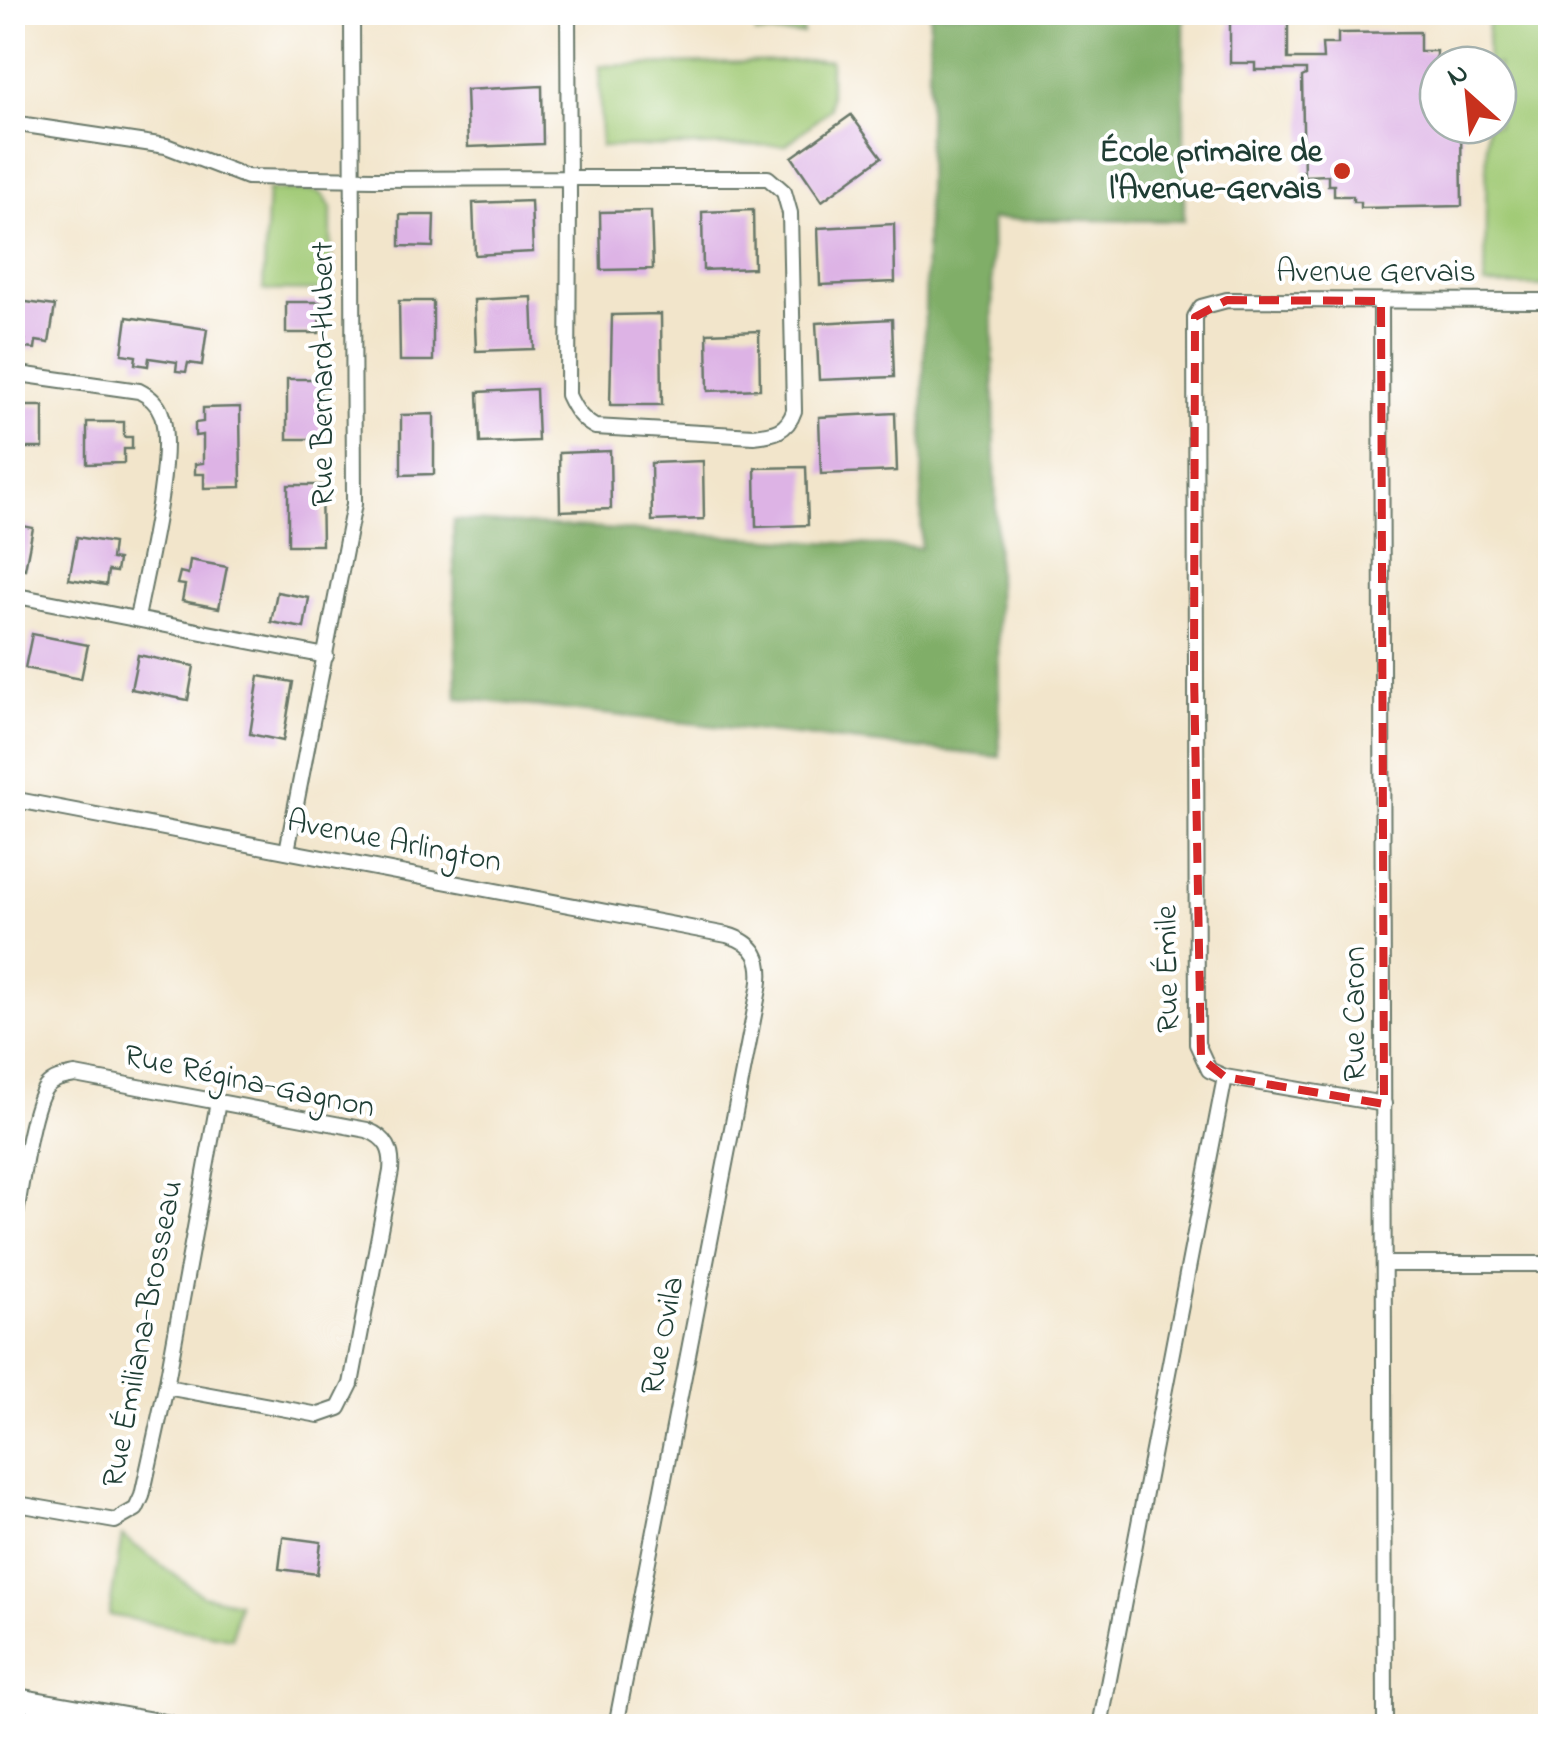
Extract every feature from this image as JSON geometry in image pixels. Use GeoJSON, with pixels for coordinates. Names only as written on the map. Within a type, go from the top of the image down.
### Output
{"type":"FeatureCollection","features":[{"type":"Feature","properties":{"kind":"street","name":"Rue Bernard-Hubert"},"geometry":{"type":"LineString","coordinates":[[287,851],[354,504],[352,12]]}},
{"type":"Feature","properties":{"kind":"street"},"geometry":{"type":"LineString","coordinates":[[12,123],[166,146],[247,177],[353,179],[569,178],[768,178],[784,192],[790,213],[794,411],[777,433],[754,436],[595,427],[582,419],[568,395],[569,178],[568,12]]}},
{"type":"Feature","properties":{"kind":"street","name":"Avenue Gervais"},"geometry":{"type":"LineString","coordinates":[[1201,307],[1227,300],[1550,301]]}},
{"type":"Feature","properties":{"kind":"street","name":"Rue Caron"},"geometry":{"type":"LineString","coordinates":[[1382,301],[1386,1726]]}},
{"type":"Feature","properties":{"kind":"street","name":"Rue Émile"},"geometry":{"type":"LineString","coordinates":[[1201,307],[1193,329],[1195,1025],[1201,1058],[1209,1070],[1225,1076]]}},
{"type":"Feature","properties":{"kind":"street"},"geometry":{"type":"LineString","coordinates":[[12,373],[139,390],[161,412],[164,427],[160,497],[137,618]]}},
{"type":"Feature","properties":{"kind":"street"},"geometry":{"type":"LineString","coordinates":[[12,595],[326,656]]}},
{"type":"Feature","properties":{"kind":"street","name":"Avenue Arlington"},"geometry":{"type":"LineString","coordinates":[[12,798],[728,935],[750,944],[758,956]]}},
{"type":"Feature","properties":{"kind":"street","name":"Rue Ovila"},"geometry":{"type":"LineString","coordinates":[[616,1726],[758,988],[758,956]]}},
{"type":"Feature","properties":{"kind":"street","name":"Rue Régina-Gagnon"},"geometry":{"type":"LineString","coordinates":[[12,1238],[38,1103],[50,1082],[75,1076],[380,1135],[388,1144],[391,1171],[351,1384],[339,1408],[319,1415],[166,1387]]}},
{"type":"Feature","properties":{"kind":"street"},"geometry":{"type":"LineString","coordinates":[[1100,1726],[1225,1076],[1384,1104]]}},
{"type":"Feature","properties":{"kind":"street","name":"Rue Émiliana-Brosseau"},"geometry":{"type":"LineString","coordinates":[[12,1503],[115,1521],[136,1509],[166,1387],[218,1102]]}},
{"type":"Feature","properties":{"kind":"street"},"geometry":{"type":"LineString","coordinates":[[1385,1264],[1550,1264]]}},
{"type":"Feature","properties":{"kind":"street"},"geometry":{"type":"LineString","coordinates":[[12,1698],[170,1726]]}},
{"type":"Feature","properties":{"kind":"highlighted area"},"geometry":{"type":"Polygon","coordinates":[[[1227,300],[1381,301],[1384,1104],[1225,1077],[1201,1058],[1194,673],[1195,317],[1227,300]]]}},
{"type":"Feature","properties":{"kind":"green space"},"geometry":{"type":"Polygon","coordinates":[[[756,13],[802,13],[803,34],[756,34],[756,13]]]}},
{"type":"Feature","properties":{"kind":"green space"},"geometry":{"type":"Polygon","coordinates":[[[930,13],[1184,13],[1184,221],[991,219],[1000,757],[457,698],[453,520],[921,548],[930,13]]]}},
{"type":"Feature","properties":{"kind":"green space"},"geometry":{"type":"Polygon","coordinates":[[[1488,13],[1550,13],[1550,286],[1485,285],[1487,145],[1518,145],[1518,45],[1487,45],[1488,13]]]}},
{"type":"Feature","properties":{"kind":"green space"},"geometry":{"type":"Polygon","coordinates":[[[830,60],[830,109],[786,145],[601,147],[599,66],[830,60]]]}},
{"type":"Feature","properties":{"kind":"green space"},"geometry":{"type":"Polygon","coordinates":[[[268,190],[317,191],[324,196],[331,208],[331,291],[263,290],[268,190]]]}},
{"type":"Feature","properties":{"kind":"green space"},"geometry":{"type":"Polygon","coordinates":[[[122,1536],[202,1595],[238,1603],[232,1638],[109,1615],[122,1536]]]}},
{"type":"Feature","properties":{"kind":"building"},"geometry":{"type":"Polygon","coordinates":[[[1230,12],[1288,12],[1288,59],[1323,59],[1322,44],[1338,44],[1338,33],[1420,32],[1418,145],[1461,145],[1462,206],[1360,208],[1360,202],[1353,202],[1353,196],[1334,196],[1334,185],[1328,185],[1328,175],[1304,176],[1302,77],[1306,70],[1255,70],[1255,63],[1230,63],[1230,12]]]}},
{"type":"Feature","properties":{"kind":"building"},"geometry":{"type":"Polygon","coordinates":[[[542,86],[543,144],[468,147],[466,90],[542,86]]]}},
{"type":"Feature","properties":{"kind":"building"},"geometry":{"type":"Polygon","coordinates":[[[851,115],[882,157],[822,201],[792,157],[851,115]]]}},
{"type":"Feature","properties":{"kind":"building"},"geometry":{"type":"Polygon","coordinates":[[[531,201],[533,252],[475,255],[473,203],[531,201]]]}},
{"type":"Feature","properties":{"kind":"building"},"geometry":{"type":"Polygon","coordinates":[[[753,210],[754,268],[703,270],[702,212],[753,210]]]}},
{"type":"Feature","properties":{"kind":"building"},"geometry":{"type":"Polygon","coordinates":[[[651,211],[653,269],[601,270],[600,212],[651,211]]]}},
{"type":"Feature","properties":{"kind":"building"},"geometry":{"type":"Polygon","coordinates":[[[400,215],[434,215],[433,247],[400,246],[400,215]]]}},
{"type":"Feature","properties":{"kind":"building"},"geometry":{"type":"Polygon","coordinates":[[[894,224],[895,282],[820,285],[818,228],[894,224]]]}},
{"type":"Feature","properties":{"kind":"building"},"geometry":{"type":"Polygon","coordinates":[[[532,297],[534,349],[476,351],[474,300],[532,297]]]}},
{"type":"Feature","properties":{"kind":"building"},"geometry":{"type":"Polygon","coordinates":[[[12,300],[55,306],[49,343],[36,341],[35,349],[24,348],[25,340],[12,338],[12,300]]]}},
{"type":"Feature","properties":{"kind":"building"},"geometry":{"type":"Polygon","coordinates":[[[399,301],[433,301],[433,361],[400,361],[399,301]]]}},
{"type":"Feature","properties":{"kind":"building"},"geometry":{"type":"Polygon","coordinates":[[[286,302],[320,302],[319,333],[286,333],[286,302]]]}},
{"type":"Feature","properties":{"kind":"building"},"geometry":{"type":"Polygon","coordinates":[[[661,314],[662,405],[610,405],[612,315],[661,314]]]}},
{"type":"Feature","properties":{"kind":"building"},"geometry":{"type":"Polygon","coordinates":[[[127,317],[207,329],[202,365],[188,363],[186,372],[176,371],[177,362],[149,358],[148,366],[135,364],[136,356],[122,354],[127,317]]]}},
{"type":"Feature","properties":{"kind":"building"},"geometry":{"type":"Polygon","coordinates":[[[892,319],[894,377],[819,380],[816,323],[892,319]]]}},
{"type":"Feature","properties":{"kind":"building"},"geometry":{"type":"Polygon","coordinates":[[[759,331],[760,389],[708,391],[707,333],[759,331]]]}},
{"type":"Feature","properties":{"kind":"building"},"geometry":{"type":"Polygon","coordinates":[[[287,379],[320,379],[321,439],[287,439],[287,379]]]}},
{"type":"Feature","properties":{"kind":"building"},"geometry":{"type":"Polygon","coordinates":[[[536,389],[538,441],[480,443],[478,392],[536,389]]]}},
{"type":"Feature","properties":{"kind":"building"},"geometry":{"type":"Polygon","coordinates":[[[12,406],[43,406],[43,448],[12,448],[12,406]]]}},
{"type":"Feature","properties":{"kind":"building"},"geometry":{"type":"Polygon","coordinates":[[[240,407],[241,487],[204,488],[204,474],[195,474],[195,464],[203,463],[203,435],[195,436],[195,423],[203,422],[203,408],[240,407]]]}},
{"type":"Feature","properties":{"kind":"building"},"geometry":{"type":"Polygon","coordinates":[[[895,413],[897,471],[821,474],[819,417],[895,413]]]}},
{"type":"Feature","properties":{"kind":"building"},"geometry":{"type":"Polygon","coordinates":[[[434,414],[434,474],[401,475],[401,415],[434,414]]]}},
{"type":"Feature","properties":{"kind":"building"},"geometry":{"type":"Polygon","coordinates":[[[87,422],[124,422],[124,437],[132,437],[132,449],[124,449],[124,463],[87,464],[87,422]]]}},
{"type":"Feature","properties":{"kind":"building"},"geometry":{"type":"Polygon","coordinates":[[[610,451],[611,509],[560,511],[559,453],[610,451]]]}},
{"type":"Feature","properties":{"kind":"building"},"geometry":{"type":"Polygon","coordinates":[[[703,461],[704,519],[652,521],[651,463],[703,461]]]}},
{"type":"Feature","properties":{"kind":"building"},"geometry":{"type":"Polygon","coordinates":[[[806,467],[808,525],[756,527],[755,468],[806,467]]]}},
{"type":"Feature","properties":{"kind":"building"},"geometry":{"type":"Polygon","coordinates":[[[288,485],[321,485],[322,545],[288,545],[288,485]]]}},
{"type":"Feature","properties":{"kind":"building"},"geometry":{"type":"Polygon","coordinates":[[[12,524],[33,528],[25,569],[12,567],[12,524]]]}},
{"type":"Feature","properties":{"kind":"building"},"geometry":{"type":"Polygon","coordinates":[[[77,537],[113,543],[111,559],[118,560],[116,572],[108,571],[106,585],[69,579],[77,537]]]}},
{"type":"Feature","properties":{"kind":"building"},"geometry":{"type":"Polygon","coordinates":[[[190,560],[227,567],[219,608],[182,601],[185,585],[177,584],[180,572],[188,574],[190,560]]]}},
{"type":"Feature","properties":{"kind":"building"},"geometry":{"type":"Polygon","coordinates":[[[277,592],[309,598],[304,628],[271,622],[277,592]]]}},
{"type":"Feature","properties":{"kind":"building"},"geometry":{"type":"Polygon","coordinates":[[[32,634],[88,645],[81,679],[25,668],[32,634]]]}},
{"type":"Feature","properties":{"kind":"building"},"geometry":{"type":"Polygon","coordinates":[[[138,655],[194,666],[188,700],[131,689],[138,655]]]}},
{"type":"Feature","properties":{"kind":"building"},"geometry":{"type":"Polygon","coordinates":[[[259,676],[293,682],[283,741],[250,734],[259,676]]]}},
{"type":"Feature","properties":{"kind":"building"},"geometry":{"type":"Polygon","coordinates":[[[283,1537],[321,1542],[317,1574],[279,1569],[283,1537]]]}},
{"type":"Feature","properties":{"kind":"place","name":"École primaire de l'Avenue-Gervais"},"geometry":{"type":"Point","coordinates":[1342,171]}}]}
